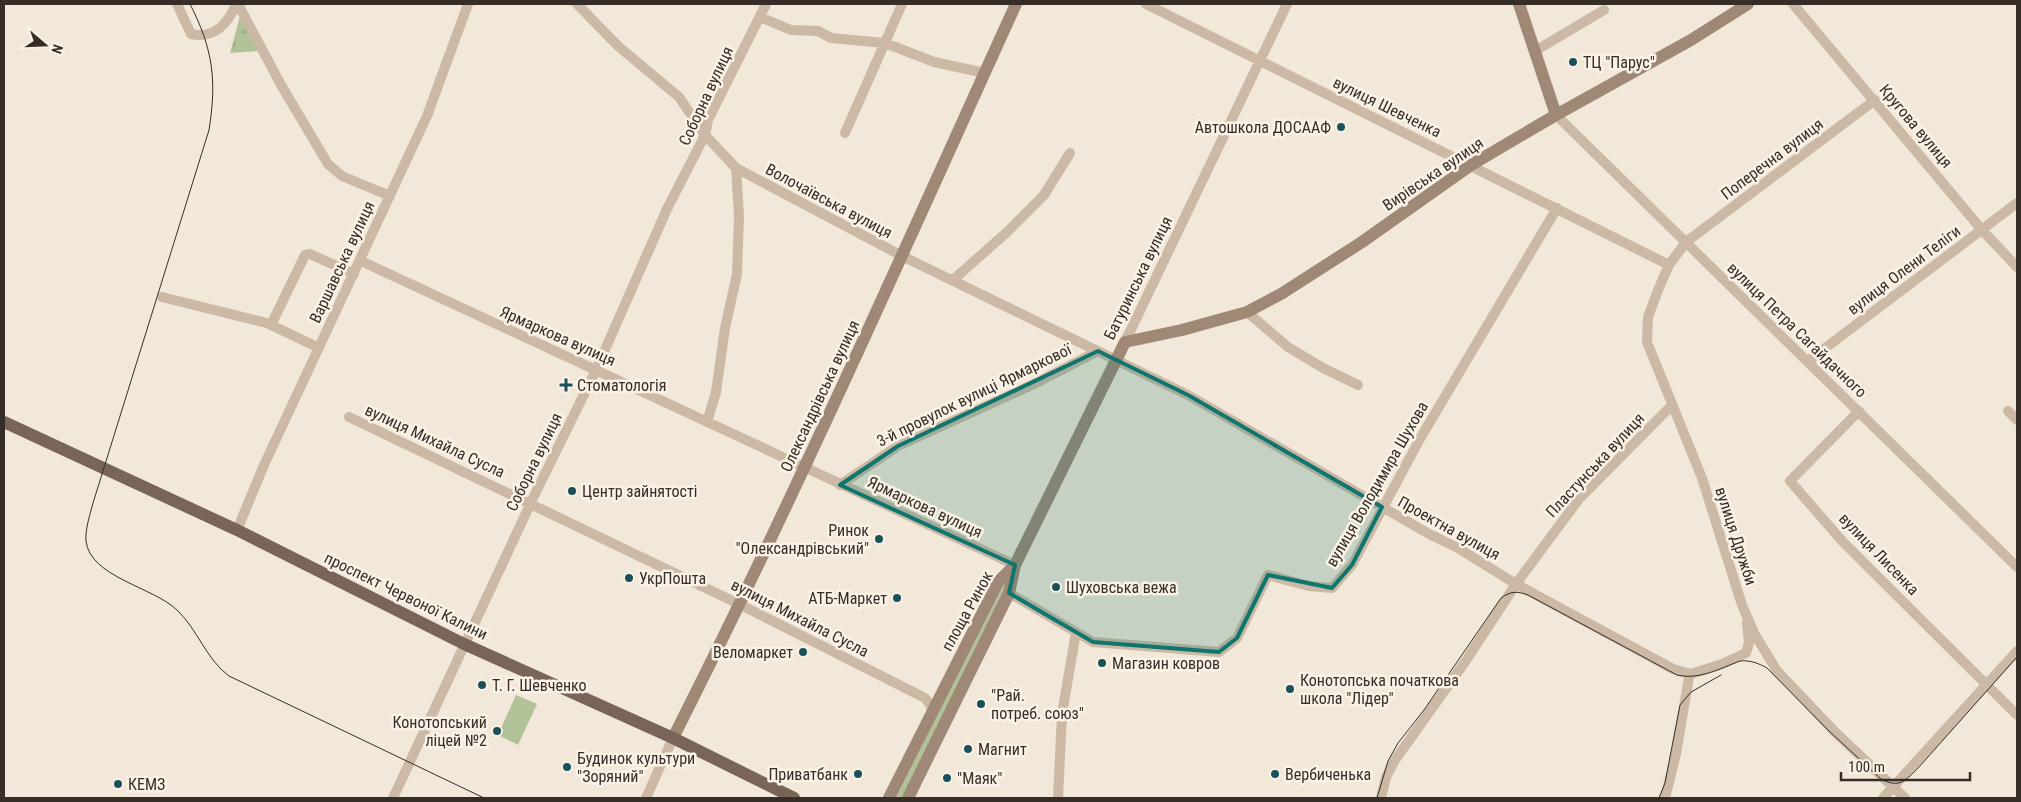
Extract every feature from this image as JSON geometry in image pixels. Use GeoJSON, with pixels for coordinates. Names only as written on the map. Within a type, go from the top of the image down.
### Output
{"type":"FeatureCollection","features":[{"type":"Feature","properties":{"kind":"main road","name":"Олександрівська вулиця"},"geometry":{"type":"LineString","coordinates":[[673,738],[740,604],[902,256],[1016,4]]}},
{"type":"Feature","properties":{"kind":"main road"},"geometry":{"type":"LineString","coordinates":[[1519,4],[1556,115]]}},
{"type":"Feature","properties":{"kind":"main road","name":"Вирівська вулиця"},"geometry":{"type":"LineString","coordinates":[[1125,342],[1182,330],[1247,312],[1281,294],[1362,242],[1471,165],[1691,40],[1748,4]]}},
{"type":"Feature","properties":{"kind":"main road","name":"Батуринська вулиця"},"geometry":{"type":"LineString","coordinates":[[1015,565],[1125,342]]}},
{"type":"Feature","properties":{"kind":"main road","name":"проспект Червоної Калини"},"geometry":{"type":"LineString","coordinates":[[4,422],[236,530],[464,644],[673,738],[794,798]]}},
{"type":"Feature","properties":{"kind":"main road","name":"площа Ринок"},"geometry":{"type":"LineString","coordinates":[[908,798],[1010,593],[1015,565]]}},
{"type":"Feature","properties":{"kind":"main road","name":"площа Ринок"},"geometry":{"type":"LineString","coordinates":[[889,798],[998,582],[1015,565]]}},
{"type":"Feature","properties":{"kind":"street"},"geometry":{"type":"LineString","coordinates":[[176,4],[191,34],[205,35],[225,25],[237,4]]}},
{"type":"Feature","properties":{"kind":"street"},"geometry":{"type":"LineString","coordinates":[[237,4],[281,85],[328,164],[342,176],[390,196]]}},
{"type":"Feature","properties":{"kind":"street","name":"Варшавська вулиця"},"geometry":{"type":"LineString","coordinates":[[236,530],[264,465],[361,261],[427,116],[468,4]]}},
{"type":"Feature","properties":{"kind":"street","name":"Волочаївська вулиця"},"geometry":{"type":"LineString","coordinates":[[576,4],[618,46],[679,97],[705,136],[736,168],[902,256],[1116,360]]}},
{"type":"Feature","properties":{"kind":"street","name":"Соборна вулиця"},"geometry":{"type":"LineString","coordinates":[[392,798],[596,370],[668,209],[705,136],[708,120],[766,4]]}},
{"type":"Feature","properties":{"kind":"street"},"geometry":{"type":"LineString","coordinates":[[845,133],[902,4]]}},
{"type":"Feature","properties":{"kind":"street","name":"вулиця Шевченка"},"geometry":{"type":"LineString","coordinates":[[1146,4],[1669,265]]}},
{"type":"Feature","properties":{"kind":"street","name":"Батуринська вулиця"},"geometry":{"type":"LineString","coordinates":[[1125,342],[1287,4]]}},
{"type":"Feature","properties":{"kind":"street","name":"Кругова вулиця"},"geometry":{"type":"LineString","coordinates":[[1793,4],[1982,230],[2017,267]]}},
{"type":"Feature","properties":{"kind":"street"},"geometry":{"type":"LineString","coordinates":[[1535,51],[1604,10]]}},
{"type":"Feature","properties":{"kind":"street"},"geometry":{"type":"LineString","coordinates":[[760,16],[791,30],[818,31],[831,38],[885,43],[934,62],[985,73]]}},
{"type":"Feature","properties":{"kind":"street","name":"Поперечна вулиця"},"geometry":{"type":"LineString","coordinates":[[1686,242],[1875,100]]}},
{"type":"Feature","properties":{"kind":"street","name":"вулиця Петра Сагайдачного"},"geometry":{"type":"LineString","coordinates":[[1556,115],[2017,567]]}},
{"type":"Feature","properties":{"kind":"street"},"geometry":{"type":"LineString","coordinates":[[953,280],[1006,233],[1044,195],[1070,153]]}},
{"type":"Feature","properties":{"kind":"street"},"geometry":{"type":"LineString","coordinates":[[708,422],[716,392],[724,328],[737,274],[739,216],[736,168]]}},
{"type":"Feature","properties":{"kind":"street","name":"вулиця Олени Теліги"},"geometry":{"type":"LineString","coordinates":[[1808,361],[2017,203]]}},
{"type":"Feature","properties":{"kind":"street","name":"вулиця Володимира Шухова"},"geometry":{"type":"LineString","coordinates":[[1010,593],[1093,642],[1219,652],[1237,638],[1268,575],[1309,586],[1332,588],[1352,565],[1421,437],[1557,208]]}},
{"type":"Feature","properties":{"kind":"street","name":"вулиця Дружби"},"geometry":{"type":"LineString","coordinates":[[1686,242],[1669,265],[1648,317],[1647,342],[1702,478],[1742,605],[1776,671],[1836,733],[1905,798]]}},
{"type":"Feature","properties":{"kind":"street"},"geometry":{"type":"LineString","coordinates":[[271,325],[305,254],[310,254],[354,274]]}},
{"type":"Feature","properties":{"kind":"street","name":"Ярмаркова вулиця"},"geometry":{"type":"LineString","coordinates":[[361,261],[1015,565]]}},
{"type":"Feature","properties":{"kind":"street"},"geometry":{"type":"LineString","coordinates":[[162,297],[271,325],[319,348]]}},
{"type":"Feature","properties":{"kind":"street"},"geometry":{"type":"LineString","coordinates":[[1247,312],[1288,347],[1323,368],[1358,385]]}},
{"type":"Feature","properties":{"kind":"street","name":"3-й провулок вулиці Ярмаркової"},"geometry":{"type":"LineString","coordinates":[[840,485],[898,446],[1032,385],[1098,350]]}},
{"type":"Feature","properties":{"kind":"street","name":"Проектна вулиця"},"geometry":{"type":"LineString","coordinates":[[1116,360],[1188,395],[1429,534],[1458,548],[1516,584],[1673,670],[1691,674]]}},
{"type":"Feature","properties":{"kind":"street","name":"Пластунська вулиця"},"geometry":{"type":"LineString","coordinates":[[1382,798],[1386,777],[1394,760],[1465,662],[1516,584],[1579,499],[1672,405]]}},
{"type":"Feature","properties":{"kind":"street","name":"вулиця Лисенка"},"geometry":{"type":"LineString","coordinates":[[1859,411],[1790,481],[1843,542],[2017,715]]}},
{"type":"Feature","properties":{"kind":"street"},"geometry":{"type":"LineString","coordinates":[[2008,411],[2017,420]]}},
{"type":"Feature","properties":{"kind":"street","name":"вулиця Михайла Сусла"},"geometry":{"type":"LineString","coordinates":[[349,417],[740,604],[925,698],[934,710]]}},
{"type":"Feature","properties":{"kind":"street"},"geometry":{"type":"LineString","coordinates":[[1742,605],[1749,643],[1746,653]]}},
{"type":"Feature","properties":{"kind":"street"},"geometry":{"type":"LineString","coordinates":[[1058,798],[1062,714],[1076,632]]}},
{"type":"Feature","properties":{"kind":"street"},"geometry":{"type":"LineString","coordinates":[[1665,798],[1686,707],[1687,684],[1691,674],[1722,664],[1751,650],[1758,650],[1766,654]]}},
{"type":"Feature","properties":{"kind":"street"},"geometry":{"type":"LineString","coordinates":[[1883,798],[2017,651]]}},
{"type":"Feature","properties":{"kind":"street","name":"Олександрівська вулиця"},"geometry":{"type":"LineString","coordinates":[[646,798],[673,738]]}},
{"type":"Feature","properties":{"kind":"highlighted area"},"geometry":{"type":"Polygon","coordinates":[[[1098,351],[1188,395],[1382,507],[1352,565],[1332,588],[1268,575],[1237,638],[1219,652],[1093,642],[1009,593],[1015,565],[840,485],[898,446],[1098,351]]]}},
{"type":"Feature","properties":{"kind":"green space"},"geometry":{"type":"Polygon","coordinates":[[[240,16],[259,51],[230,53],[240,16]]]}},
{"type":"Feature","properties":{"kind":"green space"},"geometry":{"type":"Polygon","coordinates":[[[1003,584],[1006,584],[1007,587],[902,798],[896,798],[1003,584]]]}},
{"type":"Feature","properties":{"kind":"green space"},"geometry":{"type":"Polygon","coordinates":[[[516,695],[537,704],[518,745],[498,735],[516,695]]]}},
{"type":"Feature","properties":{"kind":"tram line"},"geometry":{"type":"LineString","coordinates":[[190,4],[204,36],[211,65],[213,96],[209,130],[93,503],[86,536],[90,553],[110,573],[166,602],[177,610],[191,626],[214,661],[229,676],[484,798]]}},
{"type":"Feature","properties":{"kind":"tram line"},"geometry":{"type":"LineString","coordinates":[[1377,798],[1388,761],[1398,743],[1424,710],[1501,598],[1511,593],[1517,592],[1528,595],[1677,675],[1701,675],[1740,661],[1751,661],[1764,666],[1829,731],[1881,779],[1893,783],[1902,782],[1919,767],[2017,657]]}},
{"type":"Feature","properties":{"kind":"tram line"},"geometry":{"type":"LineString","coordinates":[[1659,798],[1665,783],[1680,705],[1691,692],[1721,675]]}},
{"type":"Feature","properties":{"kind":"place","name":"ТЦ \"Парус\""},"geometry":{"type":"Point","coordinates":[1573,62]}},
{"type":"Feature","properties":{"kind":"place","name":"Автошкола ДОСААФ"},"geometry":{"type":"Point","coordinates":[1341,127]}},
{"type":"Feature","properties":{"kind":"place","name":"Стоматологія"},"geometry":{"type":"Point","coordinates":[566,385]}},
{"type":"Feature","properties":{"kind":"place","name":"Центр зайнятості"},"geometry":{"type":"Point","coordinates":[572,491]}},
{"type":"Feature","properties":{"kind":"place","name":"Ринок \"Олександрівський\""},"geometry":{"type":"Point","coordinates":[879,539]}},
{"type":"Feature","properties":{"kind":"place","name":"УкрПошта"},"geometry":{"type":"Point","coordinates":[629,578]}},
{"type":"Feature","properties":{"kind":"place","name":"Шуховська вежа"},"geometry":{"type":"Point","coordinates":[1056,587]}},
{"type":"Feature","properties":{"kind":"place","name":"АТБ-Маркет"},"geometry":{"type":"Point","coordinates":[897,598]}},
{"type":"Feature","properties":{"kind":"place","name":"Веломаркет"},"geometry":{"type":"Point","coordinates":[803,652]}},
{"type":"Feature","properties":{"kind":"place","name":"Магазин ковров"},"geometry":{"type":"Point","coordinates":[1102,663]}},
{"type":"Feature","properties":{"kind":"place","name":"Т. Г. Шевченко"},"geometry":{"type":"Point","coordinates":[482,685]}},
{"type":"Feature","properties":{"kind":"place","name":"Конотопська початкова школа \"Лідер\""},"geometry":{"type":"Point","coordinates":[1290,689]}},
{"type":"Feature","properties":{"kind":"place","name":"\"Рай. потреб. союз\""},"geometry":{"type":"Point","coordinates":[981,704]}},
{"type":"Feature","properties":{"kind":"place","name":"Конотопський ліцей №2"},"geometry":{"type":"Point","coordinates":[497,731]}},
{"type":"Feature","properties":{"kind":"place","name":"Магнит"},"geometry":{"type":"Point","coordinates":[968,749]}},
{"type":"Feature","properties":{"kind":"place","name":"Будинок культури \"Зоряний\""},"geometry":{"type":"Point","coordinates":[567,767]}},
{"type":"Feature","properties":{"kind":"place","name":"Приватбанк"},"geometry":{"type":"Point","coordinates":[858,774]}},
{"type":"Feature","properties":{"kind":"place","name":"Вербиченька"},"geometry":{"type":"Point","coordinates":[1275,774]}},
{"type":"Feature","properties":{"kind":"place","name":"\"Маяк\""},"geometry":{"type":"Point","coordinates":[947,778]}},
{"type":"Feature","properties":{"kind":"place","name":"КЕМЗ"},"geometry":{"type":"Point","coordinates":[118,784]}}]}
